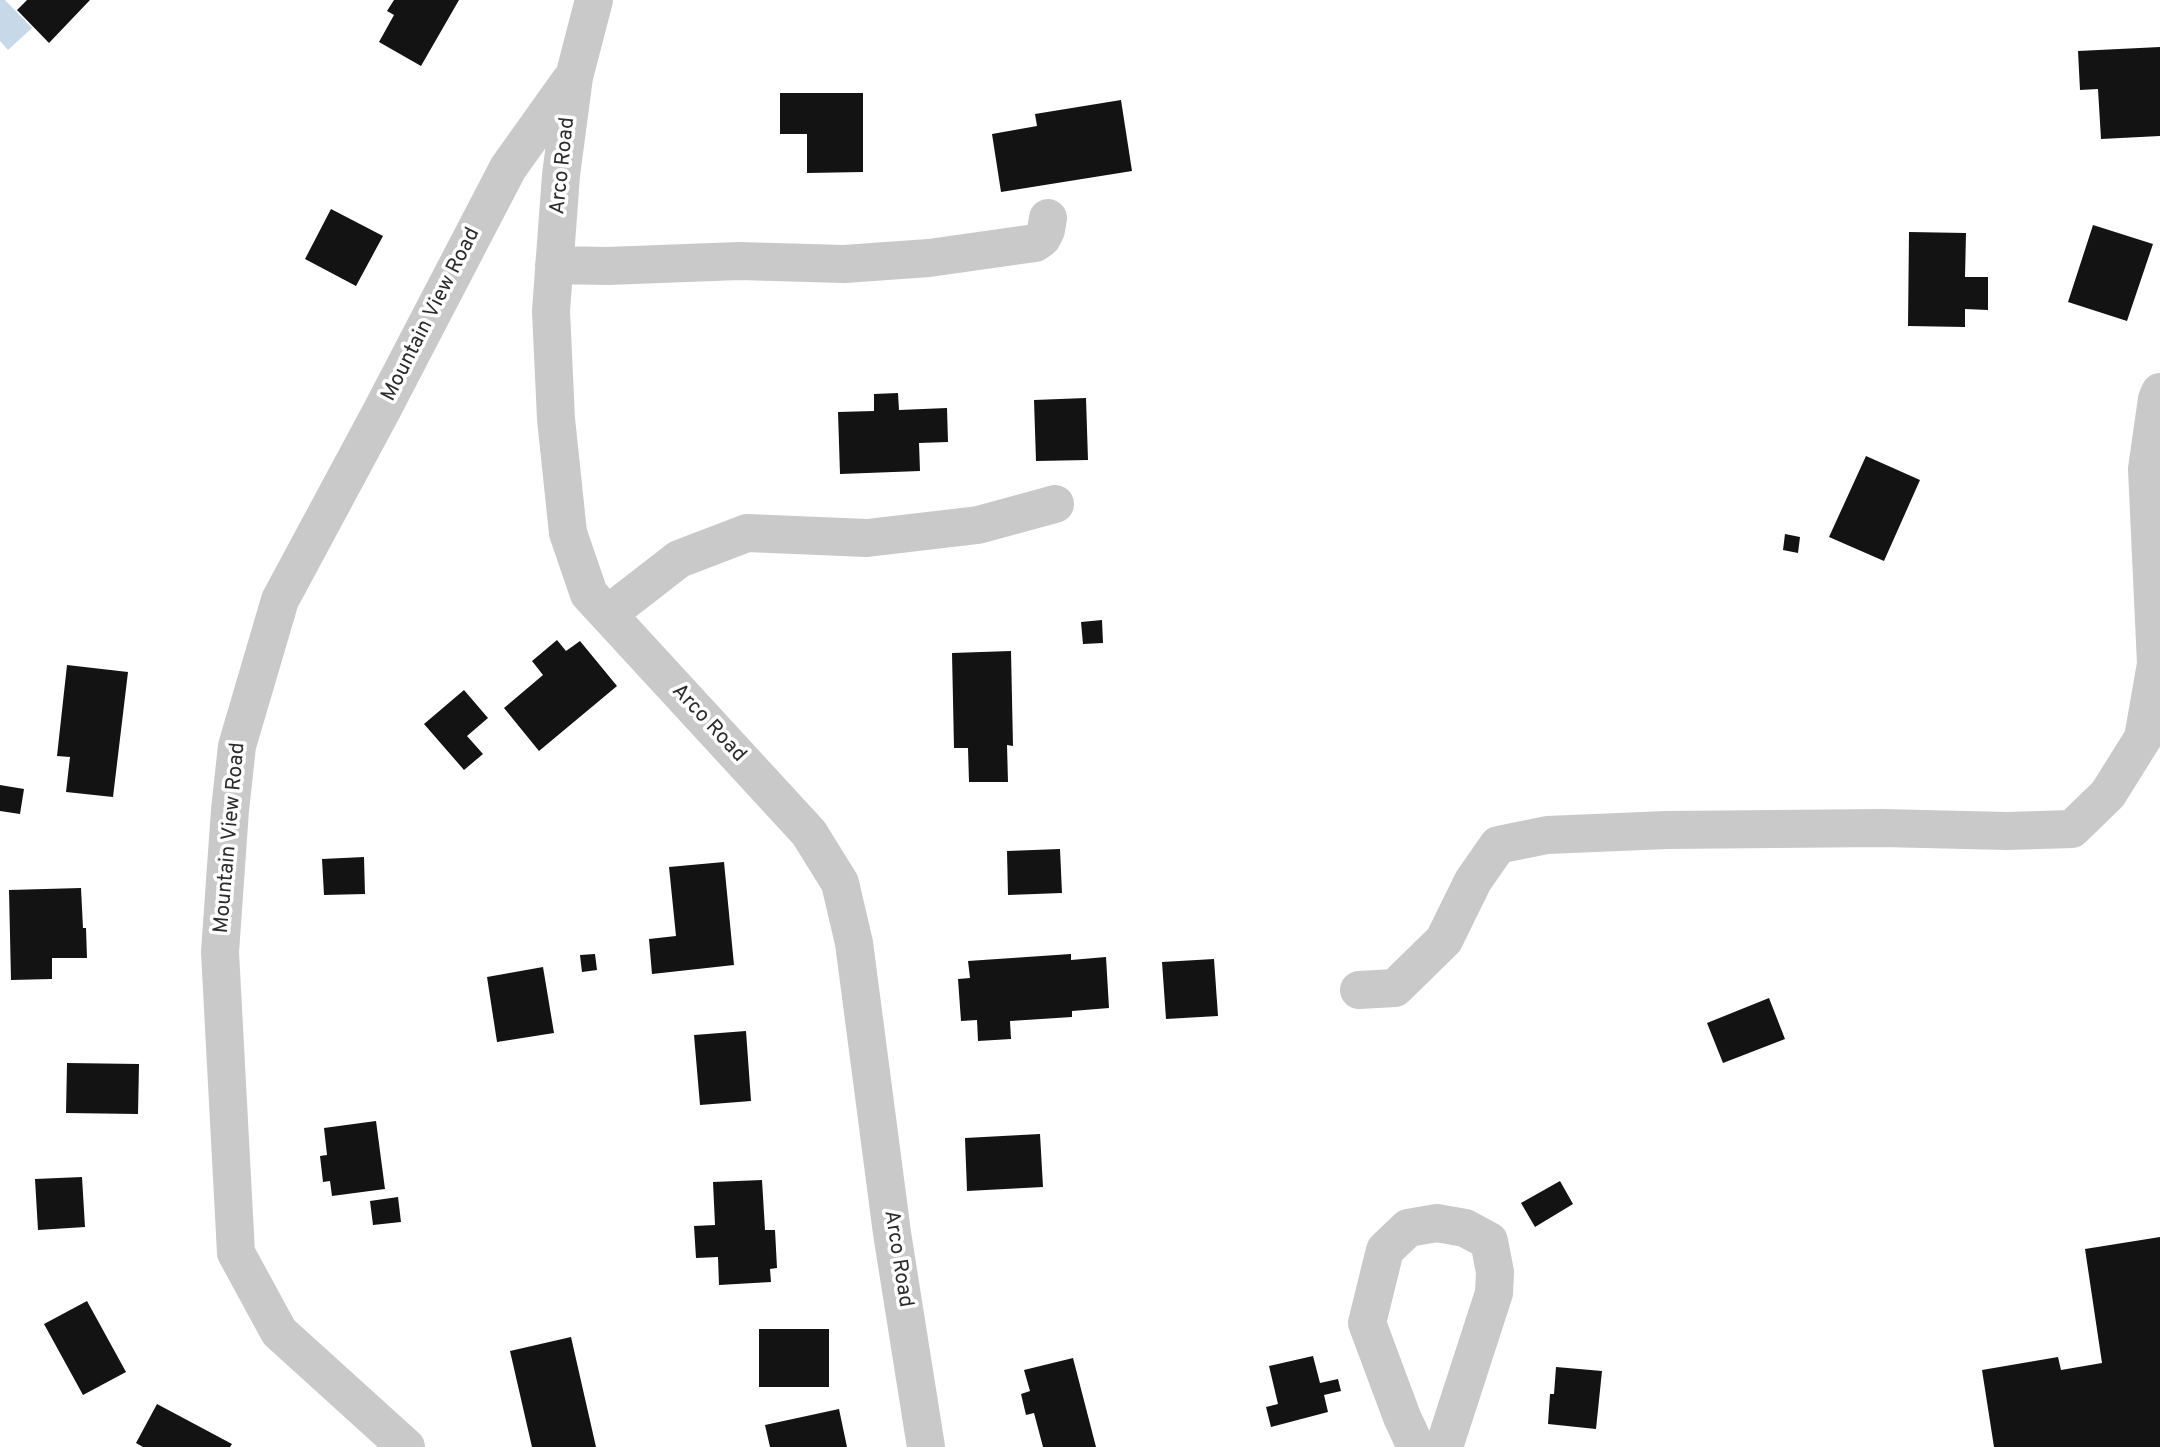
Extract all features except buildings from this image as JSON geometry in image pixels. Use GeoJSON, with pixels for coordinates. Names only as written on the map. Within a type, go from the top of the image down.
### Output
{"type":"FeatureCollection","features":[{"type":"Feature","properties":{"kind":"street","name":"Arco Road"},"geometry":{"type":"LineString","coordinates":[[593,0],[574,77],[561,176],[551,311],[556,419],[568,533],[589,594],[809,833],[839,883],[854,943],[892,1233],[926,1447]]}},
{"type":"Feature","properties":{"kind":"street","name":"Mountain View Road"},"geometry":{"type":"LineString","coordinates":[[406,1447],[279,1332],[236,1253],[220,952],[237,746],[280,600],[508,168],[574,77]]}},
{"type":"Feature","properties":{"kind":"street"},"geometry":{"type":"LineString","coordinates":[[554,265],[607,266],[739,261],[844,264],[929,258],[1035,243],[1042,238],[1048,218]]}},
{"type":"Feature","properties":{"kind":"street"},"geometry":{"type":"LineString","coordinates":[[1359,990],[1395,988],[1444,940],[1473,881],[1498,845],[1547,835],[1667,830],[2072,829],[2108,794],[2143,738],[2156,664],[2147,469],[2160,392]]}},
{"type":"Feature","properties":{"kind":"street"},"geometry":{"type":"LineString","coordinates":[[608,614],[679,559],[747,533],[867,538],[978,525],[1055,504]]}},
{"type":"Feature","properties":{"kind":"street"},"geometry":{"type":"LineString","coordinates":[[1416,1447],[1367,1323],[1385,1250],[1408,1228],[1437,1223],[1465,1228],[1489,1241],[1495,1272],[1494,1293],[1444,1447]]}},
{"type":"Feature","properties":{"kind":"water"},"geometry":{"type":"Polygon","coordinates":[[[0,0],[5,0],[32,28],[8,50],[0,41],[0,0]]]}}]}
